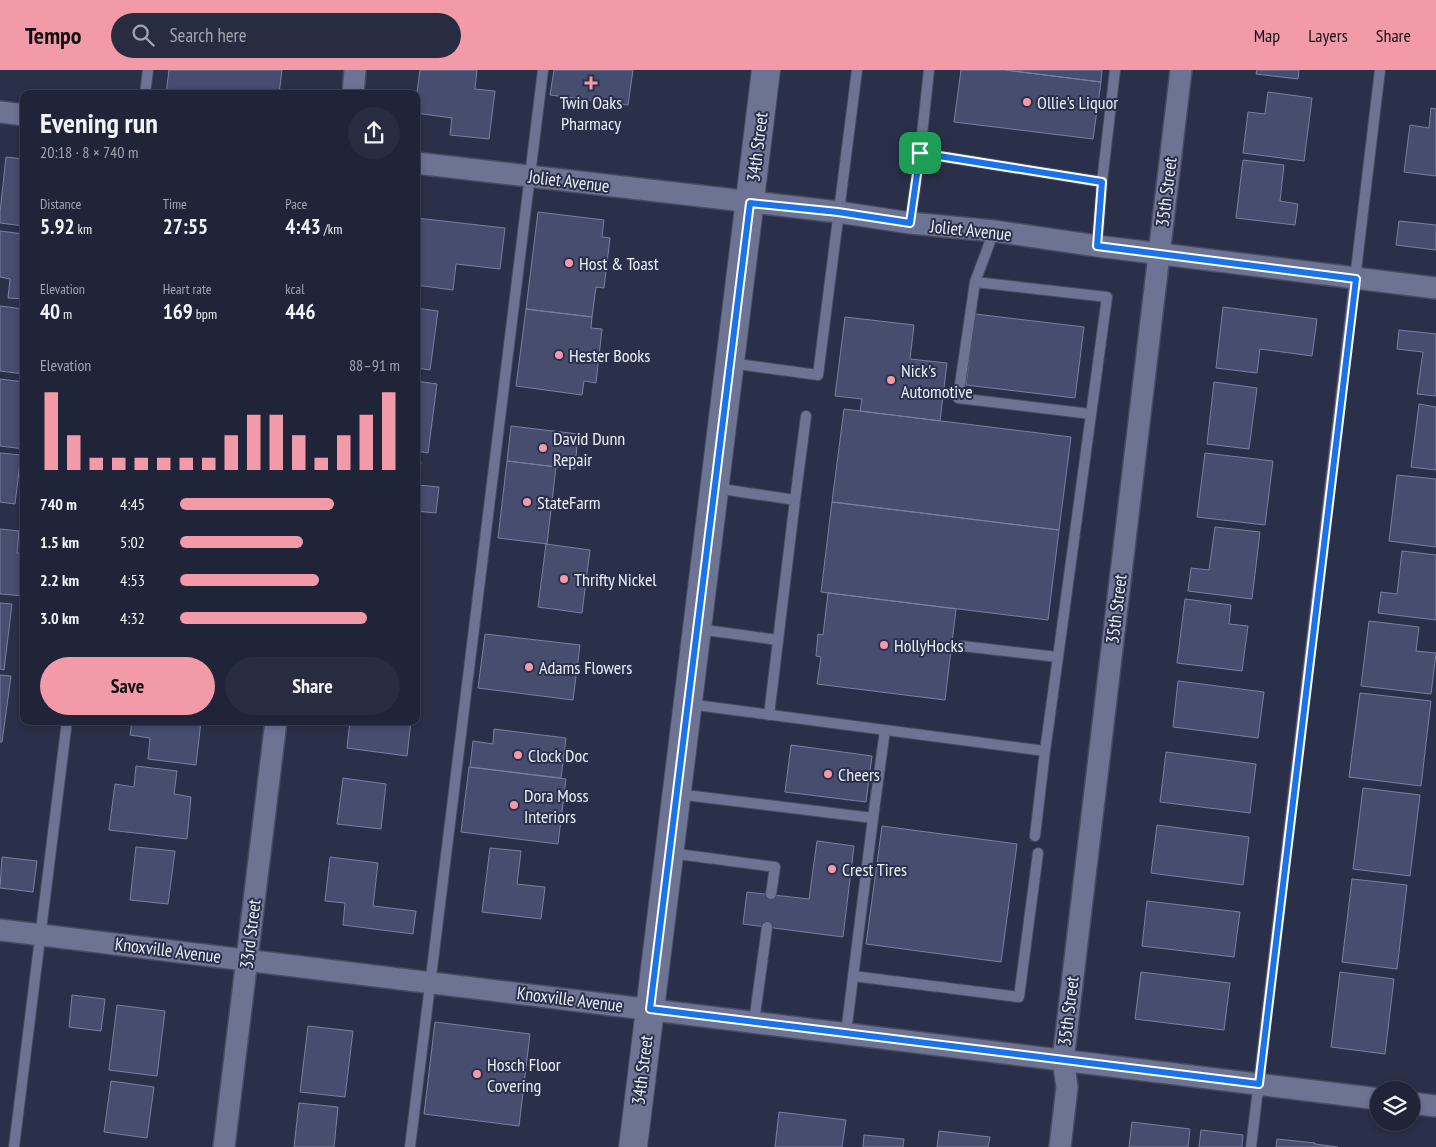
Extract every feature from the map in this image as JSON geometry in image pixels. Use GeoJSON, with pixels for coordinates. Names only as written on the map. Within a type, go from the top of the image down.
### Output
{"type":"FeatureCollection","features":[{"type":"Feature","properties":{"kind":"main road","name":"34th Street"},"geometry":{"type":"LineString","coordinates":[[633,1147],[766,70]]}},
{"type":"Feature","properties":{"kind":"street"},"geometry":{"type":"LineString","coordinates":[[352,90],[355,70]]}},
{"type":"Feature","properties":{"kind":"street","name":"35th Street"},"geometry":{"type":"LineString","coordinates":[[1060,1147],[1067,1088],[1062,1060],[1181,70]]}},
{"type":"Feature","properties":{"kind":"street"},"geometry":{"type":"LineString","coordinates":[[0,112],[20,114]]}},
{"type":"Feature","properties":{"kind":"street","name":"Joliet Avenue"},"geometry":{"type":"LineString","coordinates":[[420,163],[838,212],[910,223],[994,231],[1158,254],[1436,288]]}},
{"type":"Feature","properties":{"kind":"street","name":"33rd Street"},"geometry":{"type":"LineString","coordinates":[[224,1147],[276,725]]}},
{"type":"Feature","properties":{"kind":"street","name":"Knoxville Avenue"},"geometry":{"type":"LineString","coordinates":[[0,930],[1370,1098]]}},
{"type":"Feature","properties":{"kind":"street"},"geometry":{"type":"LineString","coordinates":[[1420,1104],[1436,1106]]}},
{"type":"Feature","properties":{"kind":"lane"},"geometry":{"type":"LineString","coordinates":[[146,90],[148,70]]}},
{"type":"Feature","properties":{"kind":"lane"},"geometry":{"type":"LineString","coordinates":[[410,1147],[543,70]]}},
{"type":"Feature","properties":{"kind":"lane"},"geometry":{"type":"LineString","coordinates":[[730,363],[818,375],[857,70]]}},
{"type":"Feature","properties":{"kind":"lane"},"geometry":{"type":"LineString","coordinates":[[910,223],[929,70]]}},
{"type":"Feature","properties":{"kind":"lane"},"geometry":{"type":"LineString","coordinates":[[1097,246],[1102,182],[1115,70]]}},
{"type":"Feature","properties":{"kind":"lane"},"geometry":{"type":"LineString","coordinates":[[1251,1147],[1380,70]]}},
{"type":"Feature","properties":{"kind":"lane"},"geometry":{"type":"LineString","coordinates":[[920,153],[1102,182]]}},
{"type":"Feature","properties":{"kind":"lane"},"geometry":{"type":"LineString","coordinates":[[994,231],[975,282],[958,398],[1091,414]]}},
{"type":"Feature","properties":{"kind":"lane"},"geometry":{"type":"LineString","coordinates":[[975,282],[1107,297],[1035,836]]}},
{"type":"Feature","properties":{"kind":"lane"},"geometry":{"type":"LineString","coordinates":[[769,715],[806,416]]}},
{"type":"Feature","properties":{"kind":"lane"},"geometry":{"type":"LineString","coordinates":[[714,488],[795,500]]}},
{"type":"Feature","properties":{"kind":"lane"},"geometry":{"type":"LineString","coordinates":[[697,628],[778,640]]}},
{"type":"Feature","properties":{"kind":"lane"},"geometry":{"type":"LineString","coordinates":[[962,646],[1058,657]]}},
{"type":"Feature","properties":{"kind":"lane"},"geometry":{"type":"LineString","coordinates":[[687,704],[1045,751]]}},
{"type":"Feature","properties":{"kind":"lane"},"geometry":{"type":"LineString","coordinates":[[14,1147],[66,725]]}},
{"type":"Feature","properties":{"kind":"lane"},"geometry":{"type":"LineString","coordinates":[[846,1034],[886,730]]}},
{"type":"Feature","properties":{"kind":"lane"},"geometry":{"type":"LineString","coordinates":[[676,794],[873,818]]}},
{"type":"Feature","properties":{"kind":"lane"},"geometry":{"type":"LineString","coordinates":[[669,853],[775,867],[771,894]]}},
{"type":"Feature","properties":{"kind":"lane"},"geometry":{"type":"LineString","coordinates":[[853,976],[1019,997],[1038,853]]}},
{"type":"Feature","properties":{"kind":"lane"},"geometry":{"type":"LineString","coordinates":[[754,1022],[767,927]]}},
{"type":"Feature","properties":{"kind":"building"},"geometry":{"type":"Polygon","coordinates":[[[169,70],[282,70],[280,90],[166,90],[169,70]]]}},
{"type":"Feature","properties":{"kind":"building"},"geometry":{"type":"Polygon","coordinates":[[[420,70],[477,70],[475,89],[495,91],[489,139],[450,135],[452,118],[420,114],[420,90],[417,90],[420,70]]]}},
{"type":"Feature","properties":{"kind":"building","name":"Twin Oaks Pharmacy"},"geometry":{"type":"Polygon","coordinates":[[[554,70],[633,70],[628,105],[550,95],[554,70]]]}},
{"type":"Feature","properties":{"kind":"building","name":"Ollie's Liquor"},"geometry":{"type":"Polygon","coordinates":[[[961,70],[1005,70],[1101,82],[1093,139],[954,122],[961,70]]]}},
{"type":"Feature","properties":{"kind":"building"},"geometry":{"type":"Polygon","coordinates":[[[1005,70],[1102,70],[1101,82],[1005,70]]]}},
{"type":"Feature","properties":{"kind":"building"},"geometry":{"type":"Polygon","coordinates":[[[1257,70],[1299,70],[1298,79],[1256,74],[1257,70]]]}},
{"type":"Feature","properties":{"kind":"building"},"geometry":{"type":"Polygon","coordinates":[[[1268,92],[1312,98],[1304,161],[1243,153],[1248,112],[1265,114],[1268,92]]]}},
{"type":"Feature","properties":{"kind":"building"},"geometry":{"type":"Polygon","coordinates":[[[1431,108],[1436,109],[1436,176],[1404,172],[1410,125],[1429,128],[1431,108]]]}},
{"type":"Feature","properties":{"kind":"building"},"geometry":{"type":"Polygon","coordinates":[[[6,157],[20,159],[20,226],[0,223],[6,157]]]}},
{"type":"Feature","properties":{"kind":"building"},"geometry":{"type":"Polygon","coordinates":[[[1243,160],[1284,165],[1280,201],[1298,204],[1295,225],[1236,218],[1243,160]]]}},
{"type":"Feature","properties":{"kind":"building","name":"Host & Toast"},"geometry":{"type":"Polygon","coordinates":[[[538,212],[604,220],[602,237],[610,238],[604,288],[596,287],[592,317],[526,309],[538,212]]]}},
{"type":"Feature","properties":{"kind":"building"},"geometry":{"type":"Polygon","coordinates":[[[420,218],[505,228],[500,269],[456,264],[453,290],[420,286],[420,218]]]}},
{"type":"Feature","properties":{"kind":"building"},"geometry":{"type":"Polygon","coordinates":[[[1399,221],[1436,225],[1436,250],[1396,245],[1399,221]]]}},
{"type":"Feature","properties":{"kind":"building"},"geometry":{"type":"Polygon","coordinates":[[[0,231],[20,234],[20,299],[8,298],[10,279],[0,277],[0,231]]]}},
{"type":"Feature","properties":{"kind":"building"},"geometry":{"type":"Polygon","coordinates":[[[0,306],[20,308],[20,374],[0,371],[0,306]]]}},
{"type":"Feature","properties":{"kind":"building"},"geometry":{"type":"Polygon","coordinates":[[[1223,307],[1317,319],[1312,356],[1260,349],[1257,373],[1216,368],[1223,307]]]}},
{"type":"Feature","properties":{"kind":"building"},"geometry":{"type":"Polygon","coordinates":[[[420,309],[438,311],[430,370],[420,369],[420,309]]]}},
{"type":"Feature","properties":{"kind":"building","name":"Hester Books"},"geometry":{"type":"Polygon","coordinates":[[[526,309],[592,317],[591,328],[602,329],[596,383],[584,381],[582,395],[516,386],[526,309]]]}},
{"type":"Feature","properties":{"kind":"building"},"geometry":{"type":"Polygon","coordinates":[[[975,314],[1084,327],[1075,398],[966,385],[975,314]]]}},
{"type":"Feature","properties":{"kind":"building","name":"Nick's Automotive"},"geometry":{"type":"Polygon","coordinates":[[[845,317],[914,325],[910,359],[947,363],[940,421],[860,411],[862,399],[835,396],[845,317]]]}},
{"type":"Feature","properties":{"kind":"building"},"geometry":{"type":"Polygon","coordinates":[[[1399,330],[1436,334],[1436,396],[1417,394],[1423,352],[1397,349],[1399,330]]]}},
{"type":"Feature","properties":{"kind":"building"},"geometry":{"type":"Polygon","coordinates":[[[0,379],[20,382],[20,448],[0,446],[0,379]]]}},
{"type":"Feature","properties":{"kind":"building"},"geometry":{"type":"Polygon","coordinates":[[[420,382],[437,384],[428,453],[420,452],[420,382]]]}},
{"type":"Feature","properties":{"kind":"building"},"geometry":{"type":"Polygon","coordinates":[[[1214,382],[1257,388],[1249,449],[1207,444],[1214,382]]]}},
{"type":"Feature","properties":{"kind":"building"},"geometry":{"type":"Polygon","coordinates":[[[1419,404],[1436,407],[1436,470],[1411,467],[1419,404]]]}},
{"type":"Feature","properties":{"kind":"building"},"geometry":{"type":"Polygon","coordinates":[[[844,409],[1071,437],[1059,530],[832,502],[844,409]]]}},
{"type":"Feature","properties":{"kind":"building","name":"David Dunn Repair"},"geometry":{"type":"Polygon","coordinates":[[[511,426],[578,434],[575,469],[507,461],[511,426]]]}},
{"type":"Feature","properties":{"kind":"building"},"geometry":{"type":"Polygon","coordinates":[[[0,453],[20,455],[15,504],[0,502],[0,453]]]}},
{"type":"Feature","properties":{"kind":"building"},"geometry":{"type":"Polygon","coordinates":[[[1205,453],[1273,461],[1265,525],[1197,517],[1205,453]]]}},
{"type":"Feature","properties":{"kind":"building","name":"StateFarm"},"geometry":{"type":"Polygon","coordinates":[[[507,461],[556,467],[547,544],[498,538],[507,461]]]}},
{"type":"Feature","properties":{"kind":"building"},"geometry":{"type":"Polygon","coordinates":[[[1397,475],[1436,479],[1436,547],[1389,541],[1397,475]]]}},
{"type":"Feature","properties":{"kind":"building"},"geometry":{"type":"Polygon","coordinates":[[[420,485],[439,487],[436,513],[420,511],[420,485]]]}},
{"type":"Feature","properties":{"kind":"building"},"geometry":{"type":"Polygon","coordinates":[[[832,502],[1059,530],[1048,620],[821,592],[832,502]]]}},
{"type":"Feature","properties":{"kind":"building"},"geometry":{"type":"Polygon","coordinates":[[[1215,527],[1260,532],[1252,599],[1188,591],[1191,568],[1209,570],[1215,527]]]}},
{"type":"Feature","properties":{"kind":"building"},"geometry":{"type":"Polygon","coordinates":[[[0,529],[19,531],[17,553],[20,553],[20,596],[0,594],[0,529]]]}},
{"type":"Feature","properties":{"kind":"building","name":"Thrifty Nickel"},"geometry":{"type":"Polygon","coordinates":[[[546,544],[590,550],[582,613],[538,607],[546,544]]]}},
{"type":"Feature","properties":{"kind":"building"},"geometry":{"type":"Polygon","coordinates":[[[1402,551],[1436,555],[1436,620],[1378,613],[1381,592],[1397,594],[1402,551]]]}},
{"type":"Feature","properties":{"kind":"building","name":"HollyHocks"},"geometry":{"type":"Polygon","coordinates":[[[828,593],[956,609],[945,700],[817,684],[821,657],[816,656],[818,634],[823,635],[828,593]]]}},
{"type":"Feature","properties":{"kind":"building"},"geometry":{"type":"Polygon","coordinates":[[[1185,599],[1231,605],[1229,624],[1248,626],[1242,671],[1177,663],[1185,599]]]}},
{"type":"Feature","properties":{"kind":"building"},"geometry":{"type":"Polygon","coordinates":[[[0,603],[12,604],[4,670],[0,669],[0,603]]]}},
{"type":"Feature","properties":{"kind":"building"},"geometry":{"type":"Polygon","coordinates":[[[1369,621],[1419,627],[1416,651],[1436,653],[1431,694],[1361,686],[1369,621]]]}},
{"type":"Feature","properties":{"kind":"building","name":"Adams Flowers"},"geometry":{"type":"Polygon","coordinates":[[[485,634],[580,645],[573,700],[478,688],[485,634]]]}},
{"type":"Feature","properties":{"kind":"building"},"geometry":{"type":"Polygon","coordinates":[[[0,675],[11,676],[2,742],[0,742],[0,675]]]}},
{"type":"Feature","properties":{"kind":"building"},"geometry":{"type":"Polygon","coordinates":[[[1178,681],[1264,692],[1258,738],[1173,727],[1178,681]]]}},
{"type":"Feature","properties":{"kind":"building"},"geometry":{"type":"Polygon","coordinates":[[[1360,693],[1431,701],[1421,786],[1349,777],[1360,693]]]}},
{"type":"Feature","properties":{"kind":"building"},"geometry":{"type":"Polygon","coordinates":[[[131,725],[201,725],[196,765],[148,759],[150,738],[130,735],[131,725]]]}},
{"type":"Feature","properties":{"kind":"building"},"geometry":{"type":"Polygon","coordinates":[[[350,725],[411,725],[407,756],[347,748],[350,725]]]}},
{"type":"Feature","properties":{"kind":"building","name":"Clock Doc"},"geometry":{"type":"Polygon","coordinates":[[[494,729],[566,738],[561,778],[470,767],[473,741],[493,744],[494,729]]]}},
{"type":"Feature","properties":{"kind":"building","name":"Cheers"},"geometry":{"type":"Polygon","coordinates":[[[791,745],[872,756],[866,802],[785,792],[791,745]]]}},
{"type":"Feature","properties":{"kind":"building"},"geometry":{"type":"Polygon","coordinates":[[[1166,752],[1256,764],[1250,813],[1160,802],[1166,752]]]}},
{"type":"Feature","properties":{"kind":"building"},"geometry":{"type":"Polygon","coordinates":[[[136,766],[177,771],[174,794],[191,797],[187,839],[109,830],[115,784],[134,787],[136,766]]]}},
{"type":"Feature","properties":{"kind":"building","name":"Dora Moss Interiors"},"geometry":{"type":"Polygon","coordinates":[[[469,767],[566,779],[558,844],[461,832],[469,767]]]}},
{"type":"Feature","properties":{"kind":"building"},"geometry":{"type":"Polygon","coordinates":[[[343,778],[386,784],[381,829],[337,824],[343,778]]]}},
{"type":"Feature","properties":{"kind":"building"},"geometry":{"type":"Polygon","coordinates":[[[1363,788],[1420,795],[1410,876],[1353,869],[1363,788]]]}},
{"type":"Feature","properties":{"kind":"building"},"geometry":{"type":"Polygon","coordinates":[[[1157,825],[1249,837],[1243,885],[1151,873],[1157,825]]]}},
{"type":"Feature","properties":{"kind":"building"},"geometry":{"type":"Polygon","coordinates":[[[882,826],[1017,844],[1001,962],[866,944],[882,826]]]}},
{"type":"Feature","properties":{"kind":"building","name":"Crest Tires"},"geometry":{"type":"Polygon","coordinates":[[[817,841],[854,846],[843,937],[743,924],[747,892],[809,899],[817,841]]]}},
{"type":"Feature","properties":{"kind":"building"},"geometry":{"type":"Polygon","coordinates":[[[136,847],[175,851],[168,904],[130,900],[136,847]]]}},
{"type":"Feature","properties":{"kind":"building"},"geometry":{"type":"Polygon","coordinates":[[[490,848],[521,851],[517,884],[545,887],[541,919],[482,912],[490,848]]]}},
{"type":"Feature","properties":{"kind":"building"},"geometry":{"type":"Polygon","coordinates":[[[2,857],[37,861],[33,892],[0,888],[2,857]]]}},
{"type":"Feature","properties":{"kind":"building"},"geometry":{"type":"Polygon","coordinates":[[[330,857],[378,863],[373,906],[416,911],[413,934],[343,925],[345,903],[325,901],[330,857]]]}},
{"type":"Feature","properties":{"kind":"building"},"geometry":{"type":"Polygon","coordinates":[[[1352,879],[1407,885],[1397,969],[1342,962],[1352,879]]]}},
{"type":"Feature","properties":{"kind":"building"},"geometry":{"type":"Polygon","coordinates":[[[1147,901],[1240,912],[1234,957],[1142,946],[1147,901]]]}},
{"type":"Feature","properties":{"kind":"building"},"geometry":{"type":"Polygon","coordinates":[[[1141,972],[1230,983],[1224,1030],[1135,1019],[1141,972]]]}},
{"type":"Feature","properties":{"kind":"building"},"geometry":{"type":"Polygon","coordinates":[[[1340,972],[1394,979],[1385,1054],[1331,1047],[1340,972]]]}},
{"type":"Feature","properties":{"kind":"building"},"geometry":{"type":"Polygon","coordinates":[[[72,995],[105,999],[101,1031],[69,1027],[72,995]]]}},
{"type":"Feature","properties":{"kind":"building"},"geometry":{"type":"Polygon","coordinates":[[[117,1005],[165,1011],[157,1076],[109,1070],[117,1005]]]}},
{"type":"Feature","properties":{"kind":"building","name":"Hosch Floor Covering"},"geometry":{"type":"Polygon","coordinates":[[[435,1022],[530,1034],[519,1126],[424,1114],[435,1022]]]}},
{"type":"Feature","properties":{"kind":"building"},"geometry":{"type":"Polygon","coordinates":[[[308,1026],[353,1031],[345,1097],[300,1092],[308,1026]]]}},
{"type":"Feature","properties":{"kind":"building"},"geometry":{"type":"Polygon","coordinates":[[[111,1081],[154,1087],[147,1138],[104,1132],[111,1081]]]}},
{"type":"Feature","properties":{"kind":"building"},"geometry":{"type":"Polygon","coordinates":[[[299,1103],[338,1107],[334,1147],[294,1147],[299,1103]]]}},
{"type":"Feature","properties":{"kind":"building"},"geometry":{"type":"Polygon","coordinates":[[[779,1112],[846,1120],[842,1147],[775,1147],[779,1112]]]}},
{"type":"Feature","properties":{"kind":"building"},"geometry":{"type":"Polygon","coordinates":[[[1132,1122],[1190,1129],[1188,1147],[1129,1147],[1132,1122]]]}},
{"type":"Feature","properties":{"kind":"building"},"geometry":{"type":"Polygon","coordinates":[[[1201,1130],[1243,1135],[1242,1147],[1199,1147],[1201,1130]]]}},
{"type":"Feature","properties":{"kind":"building"},"geometry":{"type":"Polygon","coordinates":[[[939,1131],[990,1137],[988,1147],[937,1147],[939,1131]]]}},
{"type":"Feature","properties":{"kind":"building"},"geometry":{"type":"Polygon","coordinates":[[[864,1135],[904,1139],[903,1147],[863,1147],[864,1135]]]}},
{"type":"Feature","properties":{"kind":"building"},"geometry":{"type":"Polygon","coordinates":[[[1277,1139],[1315,1143],[1338,1147],[1276,1147],[1277,1139]]]}},
{"type":"Feature","properties":{"kind":"place","name":"Twin Oaks Pharmacy"},"geometry":{"type":"Point","coordinates":[591,83]}},
{"type":"Feature","properties":{"kind":"place","name":"Ollie's Liquor"},"geometry":{"type":"Point","coordinates":[1027,102]}},
{"type":"Feature","properties":{"kind":"place","name":"Host & Toast"},"geometry":{"type":"Point","coordinates":[569,263]}},
{"type":"Feature","properties":{"kind":"place","name":"Hester Books"},"geometry":{"type":"Point","coordinates":[559,355]}},
{"type":"Feature","properties":{"kind":"place","name":"Nick's Automotive"},"geometry":{"type":"Point","coordinates":[891,380]}},
{"type":"Feature","properties":{"kind":"place","name":"David Dunn Repair"},"geometry":{"type":"Point","coordinates":[543,448]}},
{"type":"Feature","properties":{"kind":"place","name":"StateFarm"},"geometry":{"type":"Point","coordinates":[527,502]}},
{"type":"Feature","properties":{"kind":"place","name":"Thrifty Nickel"},"geometry":{"type":"Point","coordinates":[564,579]}},
{"type":"Feature","properties":{"kind":"place","name":"HollyHocks"},"geometry":{"type":"Point","coordinates":[884,645]}},
{"type":"Feature","properties":{"kind":"place","name":"Adams Flowers"},"geometry":{"type":"Point","coordinates":[529,667]}},
{"type":"Feature","properties":{"kind":"place","name":"Clock Doc"},"geometry":{"type":"Point","coordinates":[518,755]}},
{"type":"Feature","properties":{"kind":"place","name":"Cheers"},"geometry":{"type":"Point","coordinates":[828,774]}},
{"type":"Feature","properties":{"kind":"place","name":"Dora Moss Interiors"},"geometry":{"type":"Point","coordinates":[514,805]}},
{"type":"Feature","properties":{"kind":"place","name":"Crest Tires"},"geometry":{"type":"Point","coordinates":[832,869]}},
{"type":"Feature","properties":{"kind":"place","name":"Hosch Floor Covering"},"geometry":{"type":"Point","coordinates":[477,1074]}},
{"type":"Feature","properties":{"kind":"route"},"geometry":{"type":"LineString","coordinates":[[920,153],[1102,182],[1097,246],[1356,279],[1259,1084],[650,1009],[750,203],[838,212],[910,223],[920,153]]}}]}
